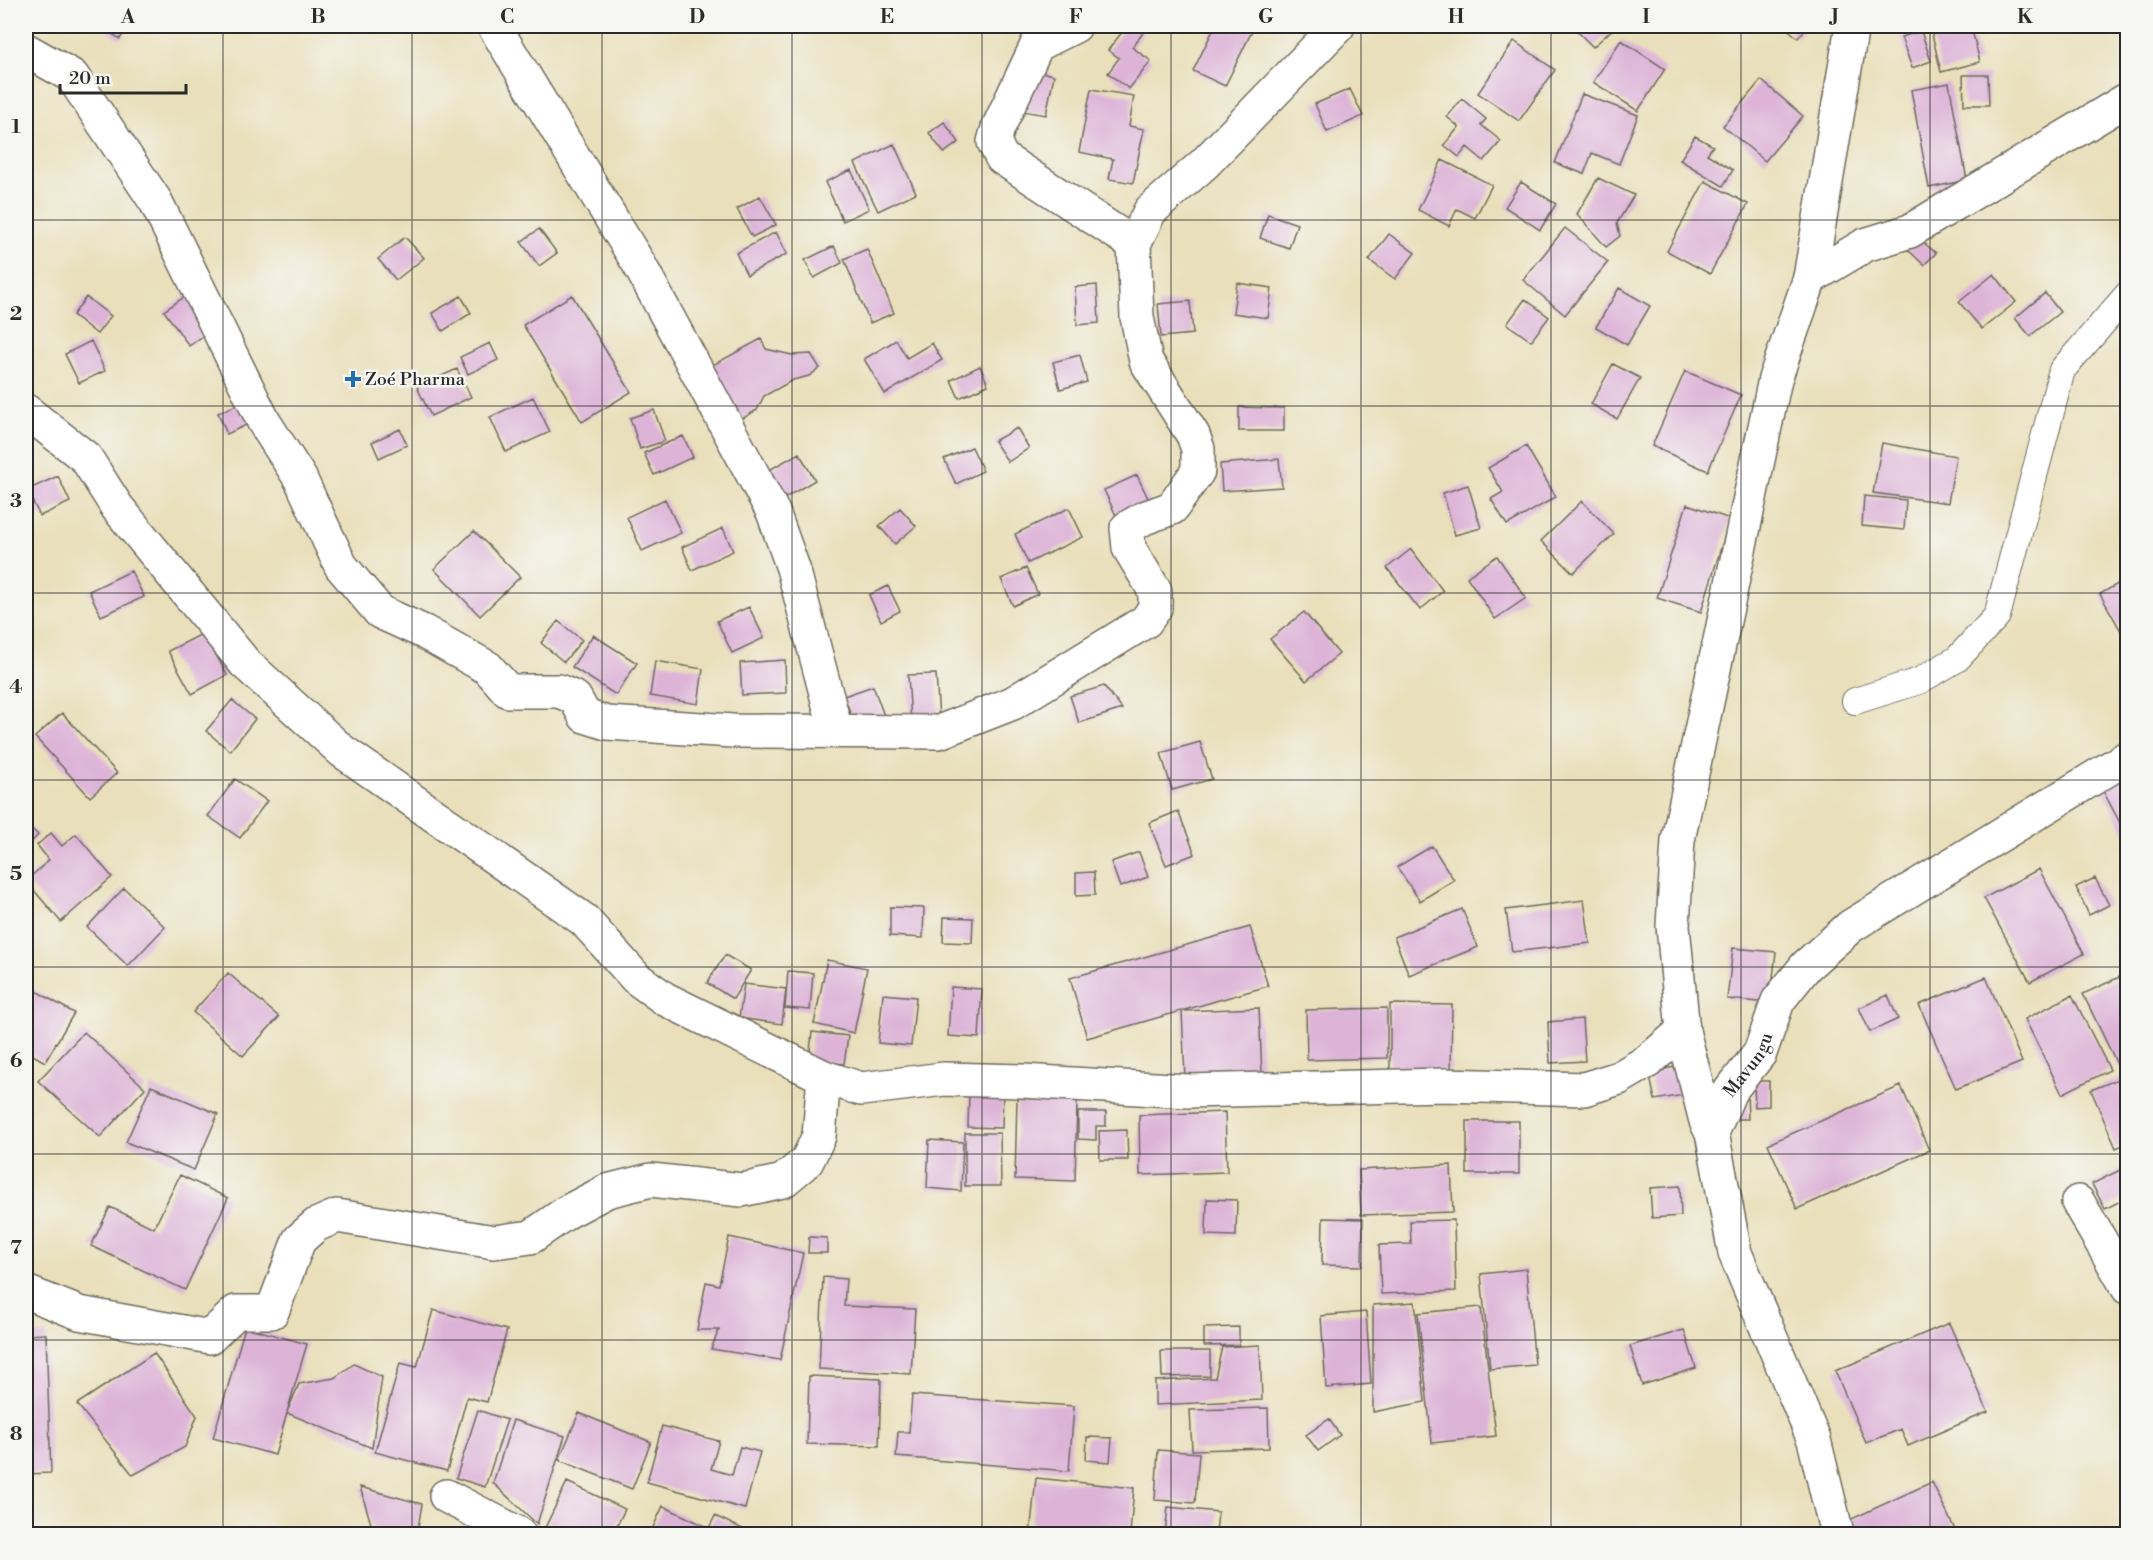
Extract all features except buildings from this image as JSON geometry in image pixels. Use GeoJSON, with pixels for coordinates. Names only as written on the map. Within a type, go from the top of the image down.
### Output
{"type":"FeatureCollection","features":[{"type":"Feature","properties":{"kind":"street"},"geometry":{"type":"LineString","coordinates":[[494,26],[639,264],[773,512],[793,568],[836,731]]}},
{"type":"Feature","properties":{"kind":"street"},"geometry":{"type":"LineString","coordinates":[[1074,26],[1037,45],[998,128],[994,142],[1002,158],[1134,244]]}},
{"type":"Feature","properties":{"kind":"street"},"geometry":{"type":"LineString","coordinates":[[26,50],[72,76],[156,202],[264,422],[300,477],[341,566],[380,612],[424,632],[488,668],[508,691],[559,691],[575,698],[585,716],[607,723],[734,731],[939,732],[1013,703],[1146,621],[1155,608],[1155,591],[1129,548],[1127,528],[1143,518],[1172,508],[1198,471],[1198,449],[1193,435],[1146,361],[1137,317],[1134,244],[1150,211],[1204,164],[1338,26]]}},
{"type":"Feature","properties":{"kind":"street"},"geometry":{"type":"LineString","coordinates":[[1838,1534],[1814,1440],[1735,1253],[1712,1133],[1706,1121],[1683,1031],[1673,926],[1678,840],[1775,379],[1810,278],[1852,26]]}},
{"type":"Feature","properties":{"kind":"street"},"geometry":{"type":"LineString","coordinates":[[1810,278],[1865,245],[1910,231],[2127,99]]}},
{"type":"Feature","properties":{"kind":"street"},"geometry":{"type":"LineString","coordinates":[[26,411],[86,458],[117,507],[237,654],[342,751],[584,920],[636,978],[665,999],[824,1077],[861,1089],[944,1079],[1023,1081],[1188,1091],[1444,1085],[1584,1089],[1619,1078],[1648,1061],[1683,1031]]}},
{"type":"Feature","properties":{"kind":"street","name":"Mavungu"},"geometry":{"type":"LineString","coordinates":[[1712,1133],[1730,1091],[1760,1053],[1778,1001],[1806,966],[1851,926],[2127,757]]}},
{"type":"Feature","properties":{"kind":"street"},"geometry":{"type":"LineString","coordinates":[[26,1292],[79,1313],[210,1336],[236,1312],[272,1312],[299,1240],[316,1225],[337,1216],[494,1242],[531,1237],[567,1212],[607,1191],[651,1180],[742,1190],[783,1181],[807,1161],[819,1136],[824,1077]]}},
{"type":"Feature","properties":{"kind":"street"},"geometry":{"type":"LineString","coordinates":[[2078,1202],[2127,1288]]}},
{"type":"Feature","properties":{"kind":"street"},"geometry":{"type":"LineString","coordinates":[[446,1496],[519,1534]]}},
{"type":"Feature","properties":{"kind":"lane"},"geometry":{"type":"LineString","coordinates":[[1855,701],[1929,676],[1957,659],[1997,616],[2062,370],[2127,294]]}},
{"type":"Feature","properties":{"kind":"place","name":"Zoé Pharma"},"geometry":{"type":"Point","coordinates":[353,379]}}]}
